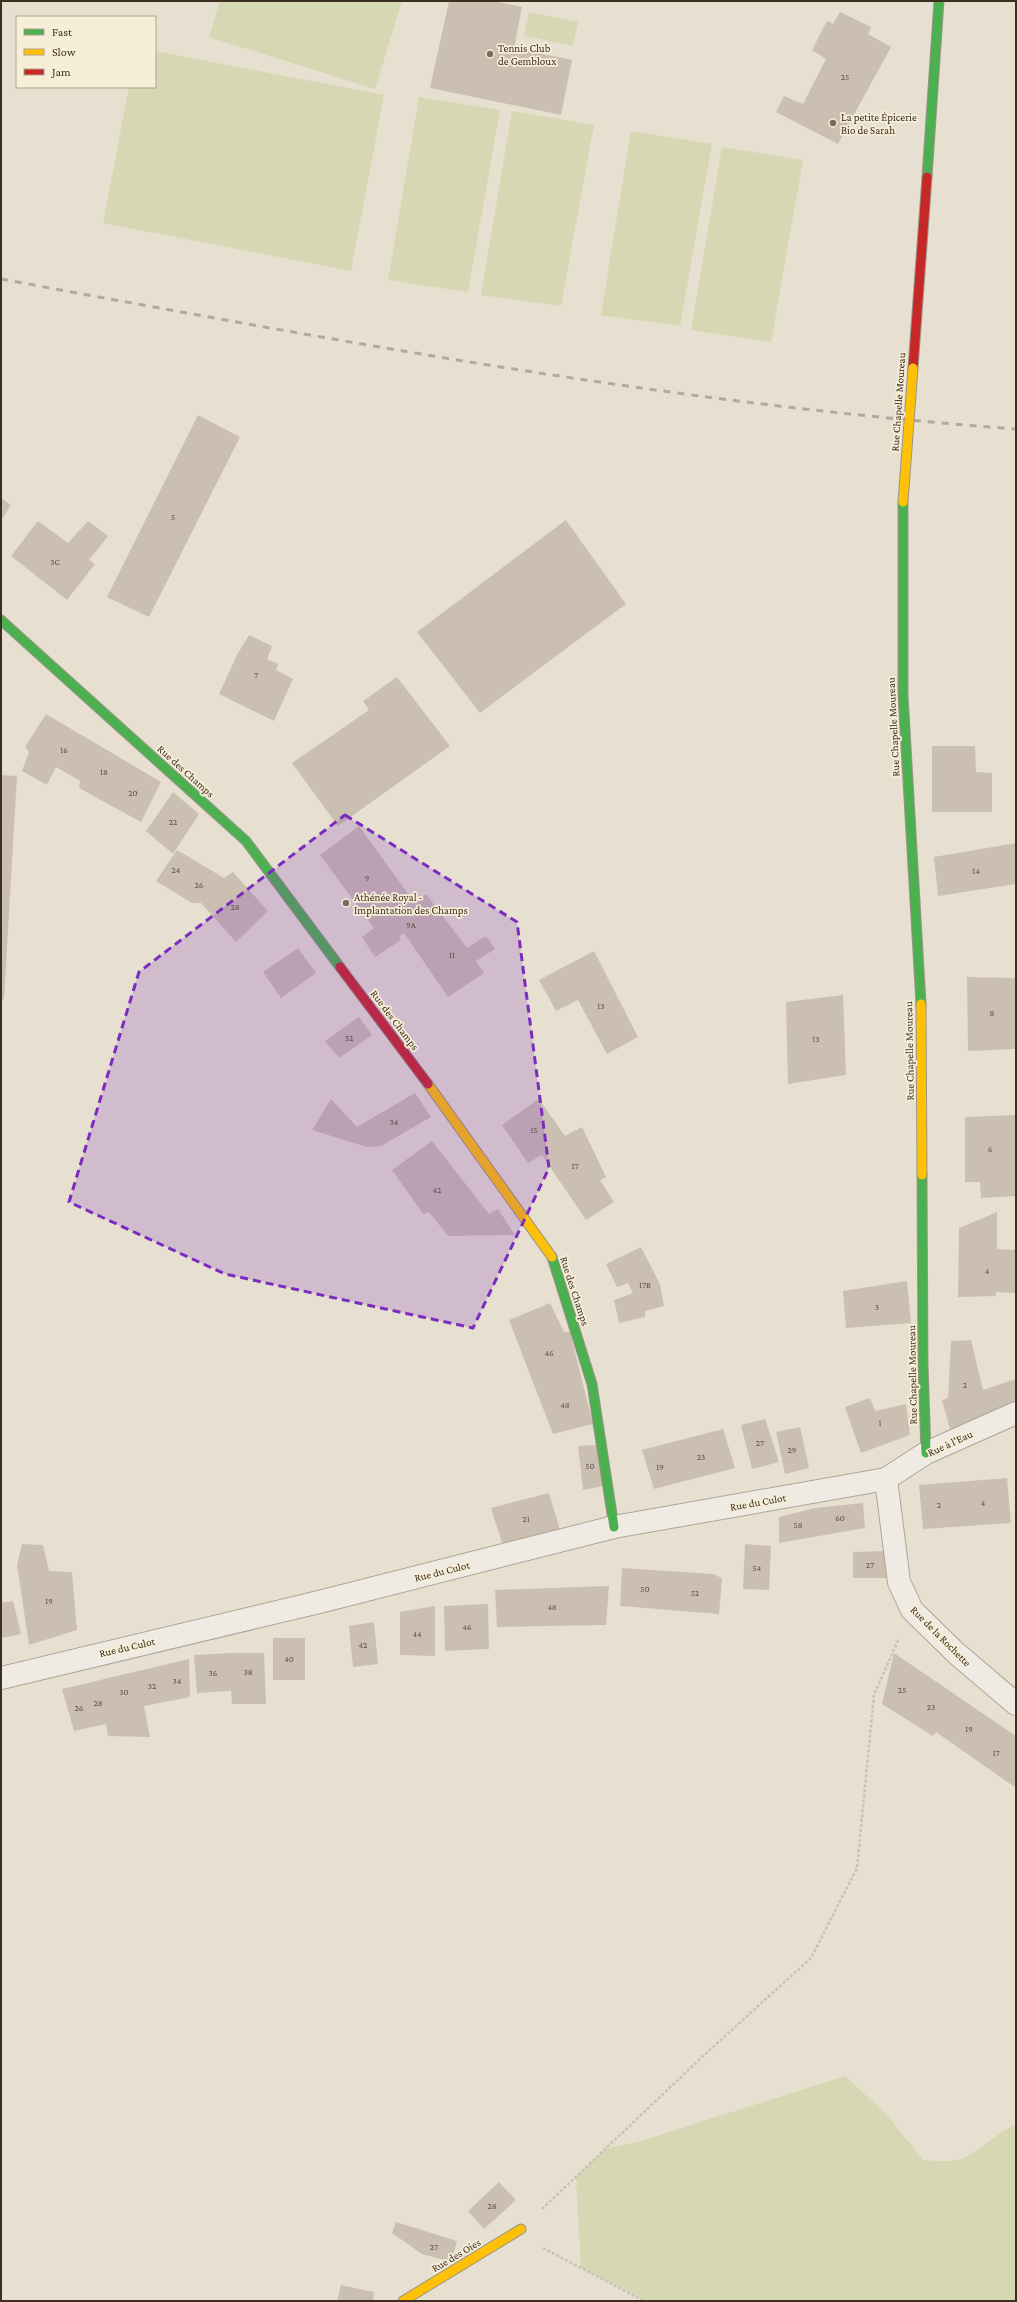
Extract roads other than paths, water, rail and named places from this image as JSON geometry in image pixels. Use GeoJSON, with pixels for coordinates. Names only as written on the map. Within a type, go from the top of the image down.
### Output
{"type":"FeatureCollection","features":[{"type":"Feature","properties":{"kind":"street","name":"Rue Chapelle Moureau"},"geometry":{"type":"LineString","coordinates":[[926,1454],[923,1364],[922,1015],[903,695],[902,502],[939,1]]}},
{"type":"Feature","properties":{"kind":"street","name":"Rue des Champs"},"geometry":{"type":"LineString","coordinates":[[1,620],[246,841],[426,1081],[552,1256],[592,1384],[614,1527]]}},
{"type":"Feature","properties":{"kind":"street","name":"Rue à l'Eau"},"geometry":{"type":"LineString","coordinates":[[886,1479],[926,1454],[1016,1413]]}},
{"type":"Feature","properties":{"kind":"street","name":"Rue du Culot"},"geometry":{"type":"LineString","coordinates":[[1,1678],[319,1602],[614,1527],[886,1479]]}},
{"type":"Feature","properties":{"kind":"street","name":"Rue de la Rochette"},"geometry":{"type":"LineString","coordinates":[[886,1479],[899,1582],[912,1610],[956,1653],[1016,1704]]}},
{"type":"Feature","properties":{"kind":"street","name":"Rue des Oies"},"geometry":{"type":"LineString","coordinates":[[403,2301],[518,2231]]}},
{"type":"Feature","properties":{"kind":"railway"},"geometry":{"type":"LineString","coordinates":[[1,279],[380,347],[633,387],[761,404],[888,418],[1016,429]]}},
{"type":"Feature","properties":{"kind":"place","name":"Tennis Club de Gembloux"},"geometry":{"type":"Point","coordinates":[490,54]}},
{"type":"Feature","properties":{"kind":"place","name":"La petite Épicerie Bio de Sarah"},"geometry":{"type":"Point","coordinates":[833,123]}},
{"type":"Feature","properties":{"kind":"place","name":"Athénée Royal - Implantation des Champs"},"geometry":{"type":"Point","coordinates":[346,903]}}]}
